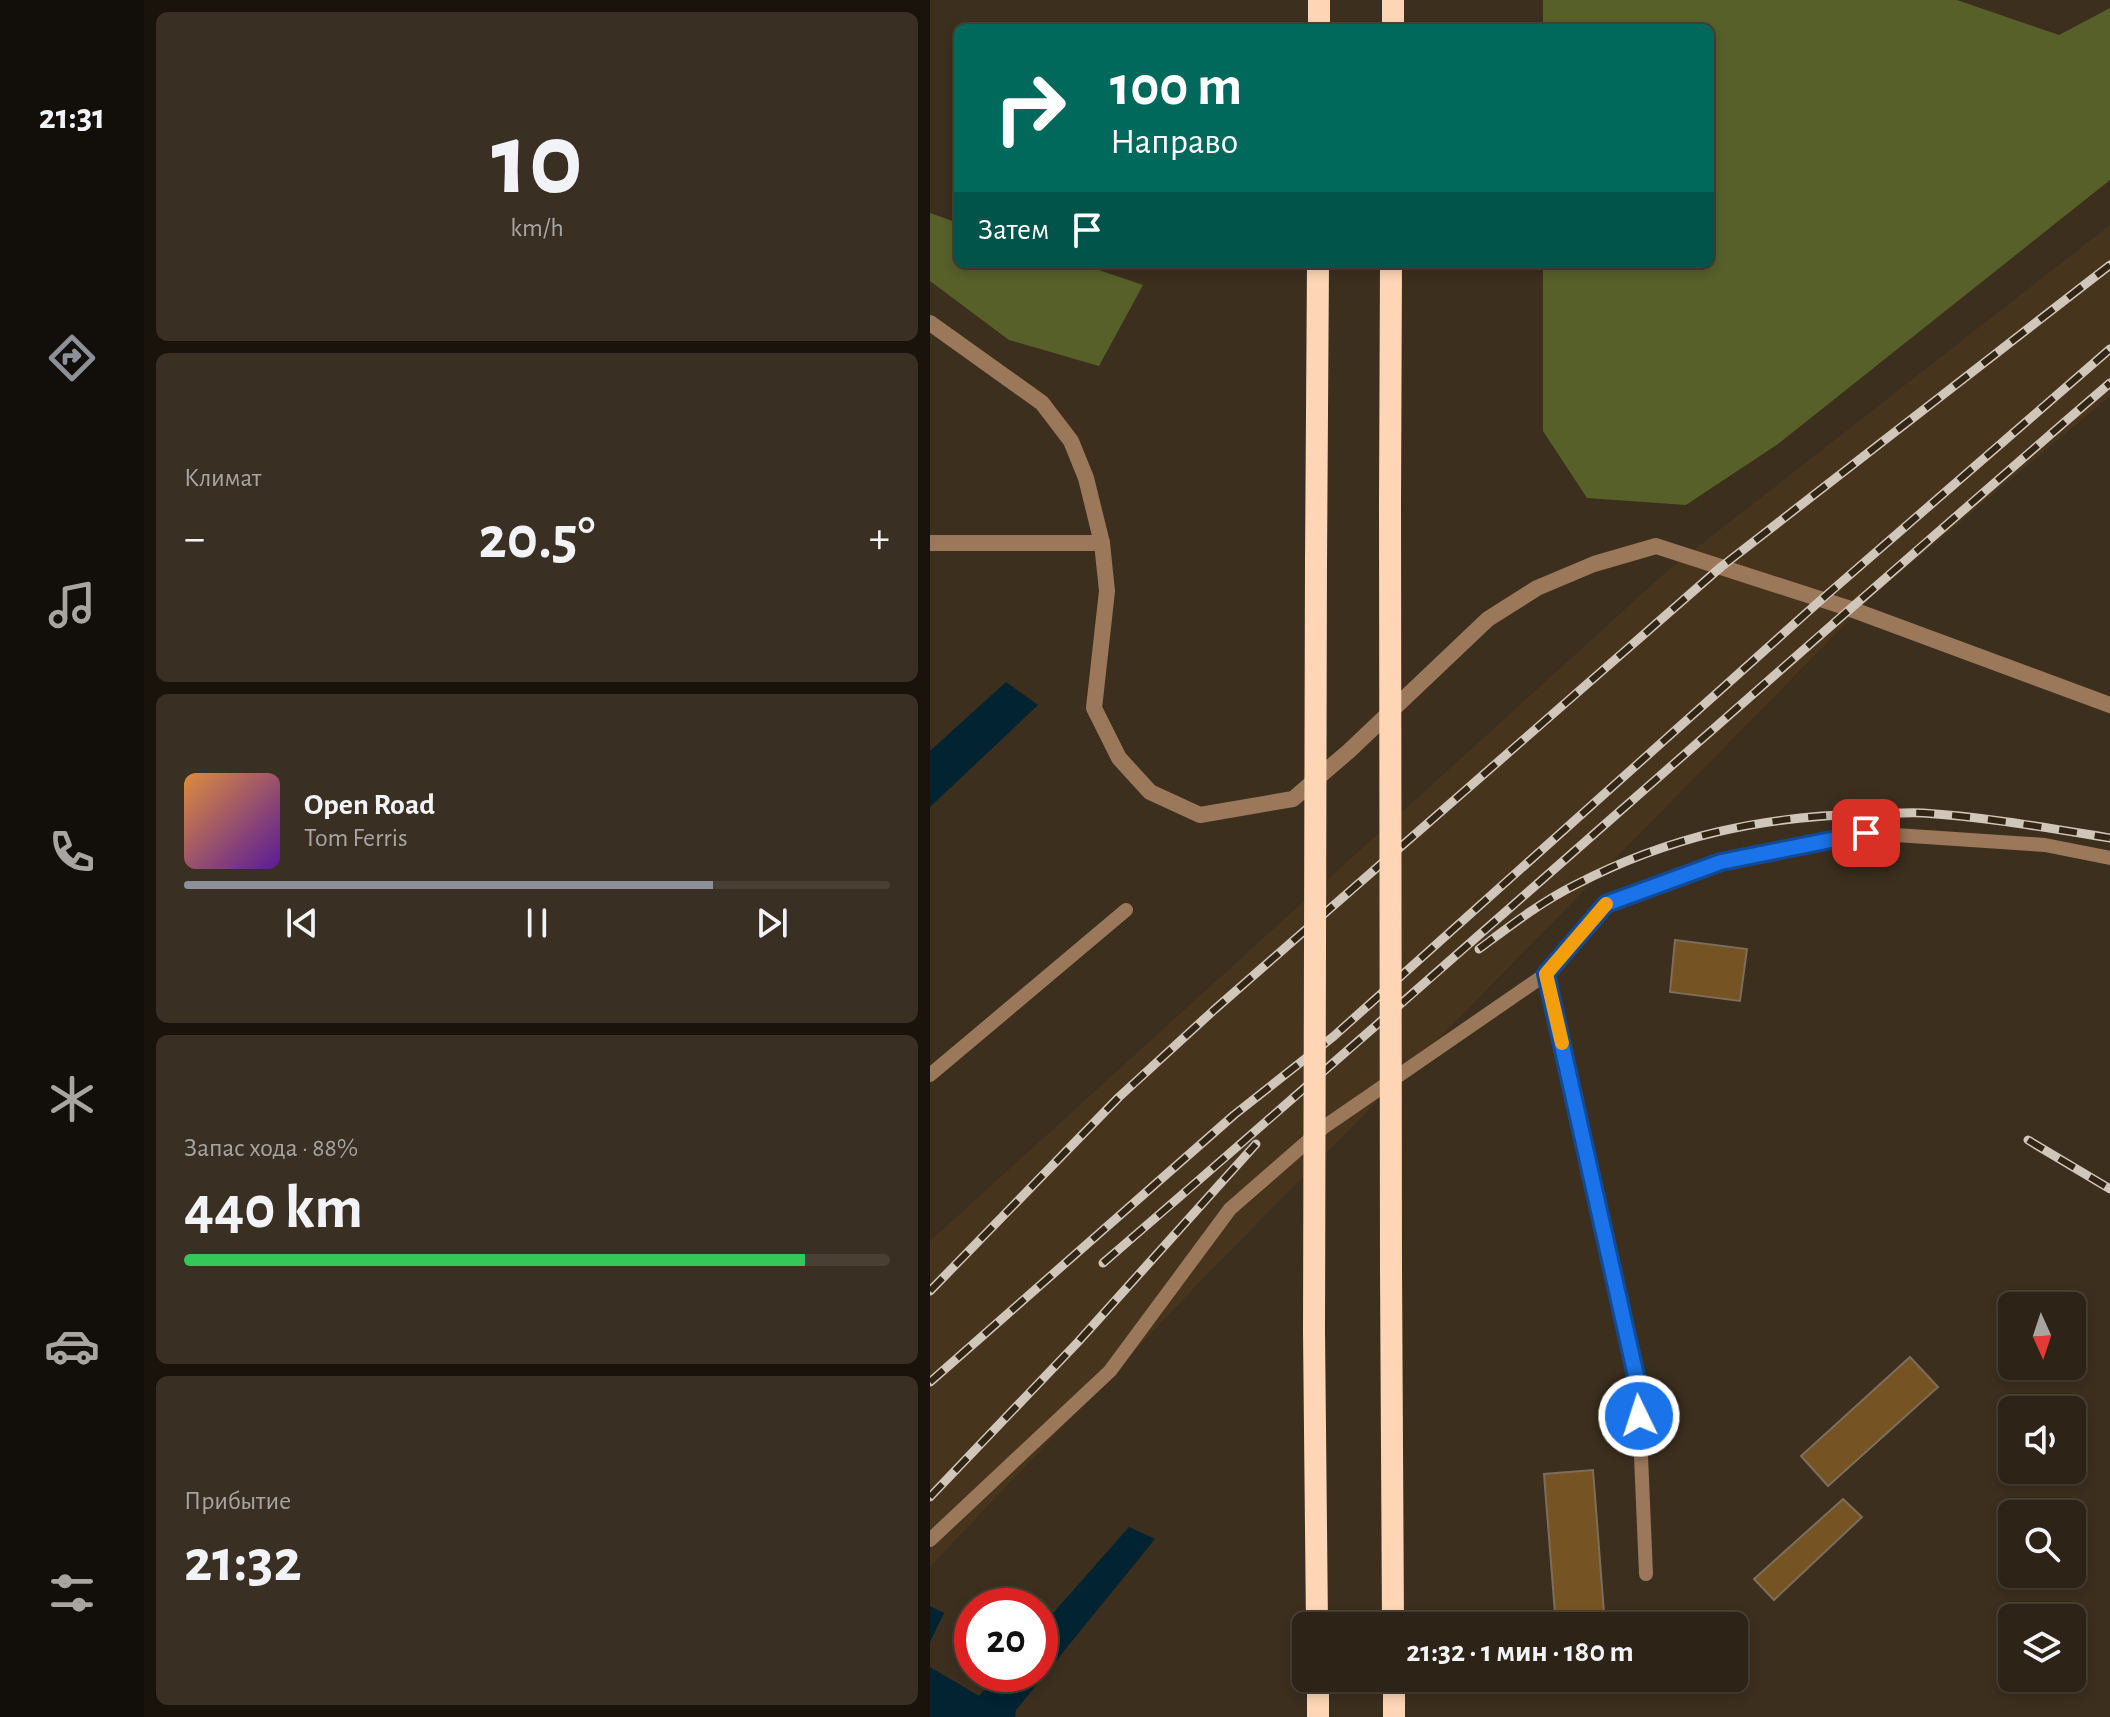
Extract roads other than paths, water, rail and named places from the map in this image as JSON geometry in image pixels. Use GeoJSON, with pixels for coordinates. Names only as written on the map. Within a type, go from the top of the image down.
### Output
{"type":"FeatureCollection","features":[{"type":"Feature","properties":{"kind":"highway"},"geometry":{"type":"LineString","coordinates":[[1319,0],[1319,24]]}},
{"type":"Feature","properties":{"kind":"highway"},"geometry":{"type":"LineString","coordinates":[[1393,0],[1393,24]]}},
{"type":"Feature","properties":{"kind":"highway"},"geometry":{"type":"LineString","coordinates":[[1317,1612],[1314,1331],[1318,268]]}},
{"type":"Feature","properties":{"kind":"highway"},"geometry":{"type":"LineString","coordinates":[[1391,268],[1393,1612]]}},
{"type":"Feature","properties":{"kind":"highway"},"geometry":{"type":"LineString","coordinates":[[1318,1692],[1318,1717]]}},
{"type":"Feature","properties":{"kind":"highway"},"geometry":{"type":"LineString","coordinates":[[1394,1692],[1394,1717]]}},
{"type":"Feature","properties":{"kind":"street"},"geometry":{"type":"LineString","coordinates":[[930,323],[1042,403],[1071,441],[1086,478],[1102,543],[1107,591],[1094,708],[1119,758],[1150,792],[1200,815],[1293,799],[1349,751],[1488,619],[1537,588],[1594,564],[1656,546],[1848,608],[2110,705]]}},
{"type":"Feature","properties":{"kind":"street"},"geometry":{"type":"LineString","coordinates":[[930,543],[1102,543]]}},
{"type":"Feature","properties":{"kind":"lane"},"geometry":{"type":"LineString","coordinates":[[930,1540],[1110,1371],[1230,1209],[1324,1127],[1546,974],[1606,904],[1721,862],[1866,833],[2045,845],[2110,858]]}},
{"type":"Feature","properties":{"kind":"lane"},"geometry":{"type":"LineString","coordinates":[[930,1075],[1126,910]]}},
{"type":"Feature","properties":{"kind":"lane"},"geometry":{"type":"LineString","coordinates":[[1546,974],[1638,1385],[1646,1574]]}},
{"type":"Feature","properties":{"kind":"water"},"geometry":{"type":"Polygon","coordinates":[[[1006,682],[1038,705],[930,807],[930,751],[1006,682]]]}},
{"type":"Feature","properties":{"kind":"water"},"geometry":{"type":"Polygon","coordinates":[[[1129,1527],[1155,1539],[1058,1658],[1058,1608],[1129,1527]]]}},
{"type":"Feature","properties":{"kind":"water"},"geometry":{"type":"Polygon","coordinates":[[[930,1606],[944,1613],[930,1642],[930,1606]]]}},
{"type":"Feature","properties":{"kind":"water"},"geometry":{"type":"Polygon","coordinates":[[[930,1667],[954,1681],[954,1692],[972,1692],[979,1696],[983,1692],[1031,1692],[1016,1710],[1015,1717],[930,1717],[930,1667]]]}},
{"type":"Feature","properties":{"kind":"railway"},"geometry":{"type":"LineString","coordinates":[[930,1291],[1119,1097],[1214,1010],[1721,567],[2110,265]]}},
{"type":"Feature","properties":{"kind":"railway"},"geometry":{"type":"LineString","coordinates":[[930,1382],[1234,1115],[1334,1036],[1822,599],[2110,349]]}},
{"type":"Feature","properties":{"kind":"railway"},"geometry":{"type":"LineString","coordinates":[[1103,1263],[2110,383]]}},
{"type":"Feature","properties":{"kind":"railway"},"geometry":{"type":"LineString","coordinates":[[1479,949],[1550,899],[1611,868],[1682,842],[1754,824],[1829,816],[1923,813],[1994,820],[2110,838]]}},
{"type":"Feature","properties":{"kind":"railway"},"geometry":{"type":"LineString","coordinates":[[2028,1140],[2110,1189]]}},
{"type":"Feature","properties":{"kind":"railway"},"geometry":{"type":"LineString","coordinates":[[930,1497],[1078,1342],[1256,1144]]}}]}
